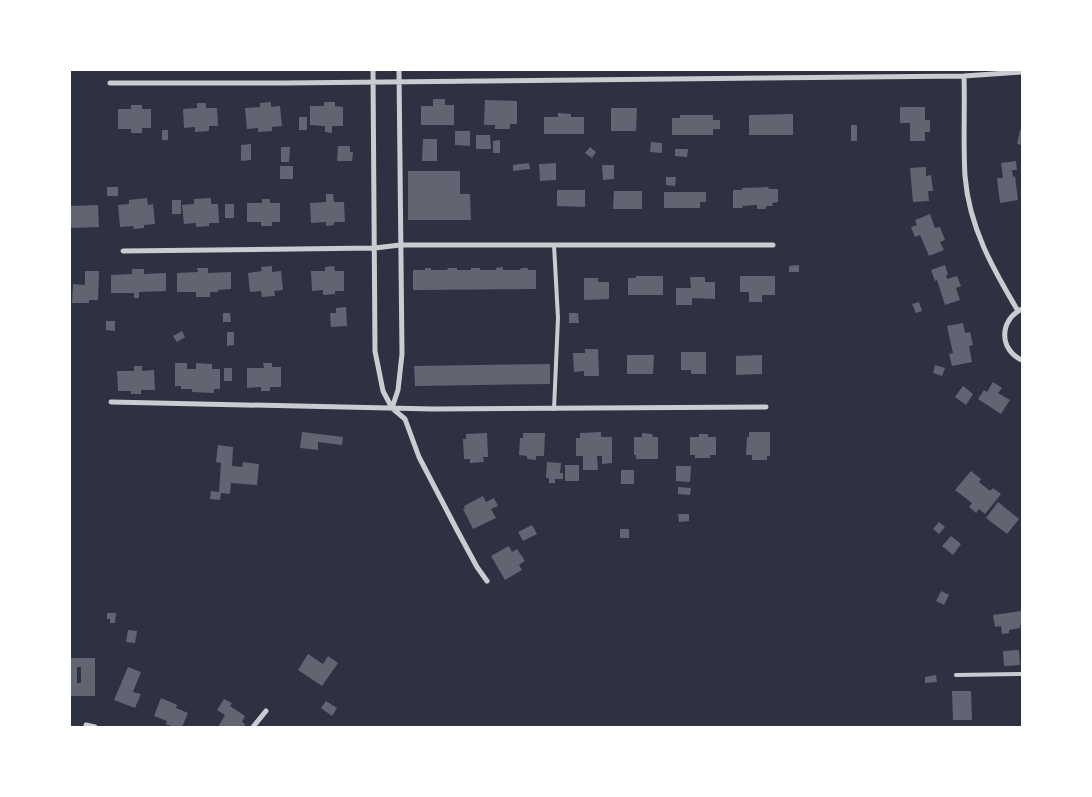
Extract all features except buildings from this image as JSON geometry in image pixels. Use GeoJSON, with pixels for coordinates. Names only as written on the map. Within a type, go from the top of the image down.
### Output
{"type":"FeatureCollection","features":[{"type":"Feature","properties":{"kind":"street"},"geometry":{"type":"LineString","coordinates":[[374,70],[375,351],[383,390],[392,408],[405,419],[423,465],[469,552],[488,581]]}},
{"type":"Feature","properties":{"kind":"street"},"geometry":{"type":"LineString","coordinates":[[392,408],[398,390],[402,354],[399,70]]}},
{"type":"Feature","properties":{"kind":"street"},"geometry":{"type":"LineString","coordinates":[[110,83],[964,76],[1002,71],[1022,72]]}},
{"type":"Feature","properties":{"kind":"street"},"geometry":{"type":"LineString","coordinates":[[964,76],[965,169],[971,208],[979,236],[990,262],[1020,310],[1008,320],[1004,337],[1005,344],[1012,354],[1022,360]]}},
{"type":"Feature","properties":{"kind":"street"},"geometry":{"type":"LineString","coordinates":[[123,251],[375,248],[400,245],[773,245]]}},
{"type":"Feature","properties":{"kind":"street"},"geometry":{"type":"LineString","coordinates":[[111,402],[392,408],[766,407]]}},
{"type":"Feature","properties":{"kind":"street"},"geometry":{"type":"LineString","coordinates":[[252,727],[266,711]]}},
{"type":"Feature","properties":{"kind":"street"},"geometry":{"type":"LineString","coordinates":[[86,724],[95,727]]}},
{"type":"Feature","properties":{"kind":"lane"},"geometry":{"type":"LineString","coordinates":[[554,245],[558,318],[554,409]]}},
{"type":"Feature","properties":{"kind":"lane"},"geometry":{"type":"LineString","coordinates":[[956,675],[1022,674]]}}]}
